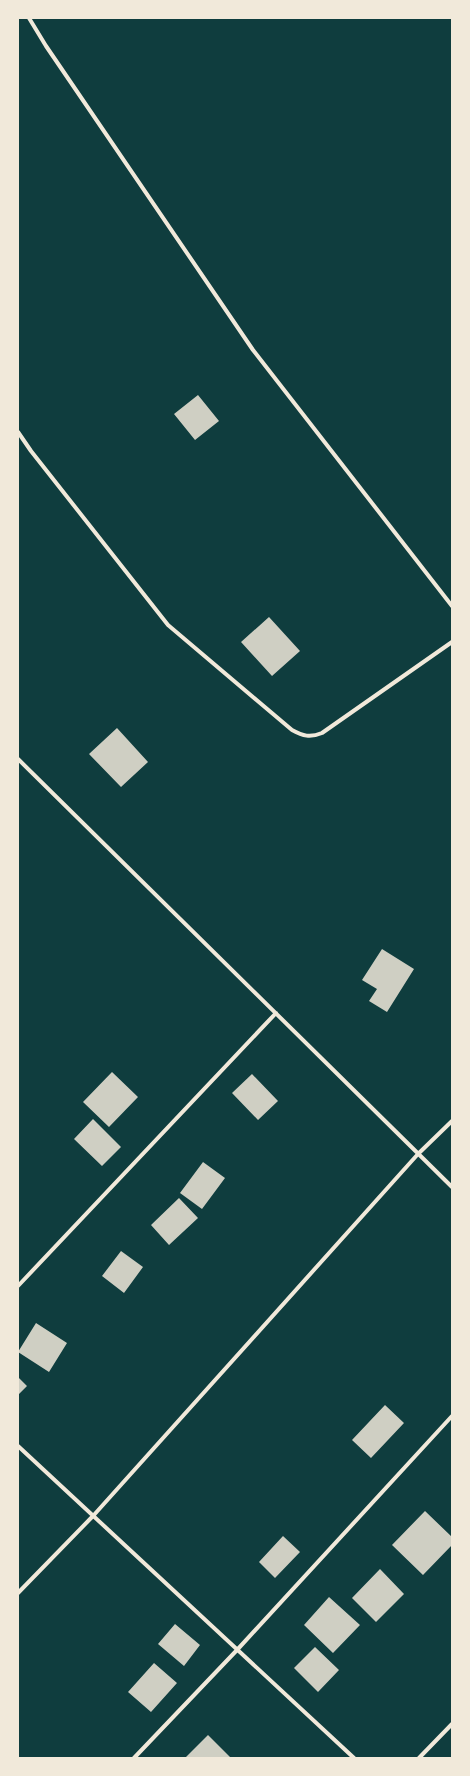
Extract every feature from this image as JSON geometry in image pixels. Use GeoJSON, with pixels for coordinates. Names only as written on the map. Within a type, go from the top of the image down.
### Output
{"type":"FeatureCollection","features":[{"type":"Feature","properties":{"kind":"street"},"geometry":{"type":"LineString","coordinates":[[29,18],[46,46],[253,350],[452,606]]}},
{"type":"Feature","properties":{"kind":"street"},"geometry":{"type":"LineString","coordinates":[[18,432],[168,625],[292,730],[304,736],[314,736],[322,733],[452,642]]}},
{"type":"Feature","properties":{"kind":"street"},"geometry":{"type":"LineString","coordinates":[[18,759],[452,1187]]}},
{"type":"Feature","properties":{"kind":"street"},"geometry":{"type":"LineString","coordinates":[[18,1286],[276,1013]]}},
{"type":"Feature","properties":{"kind":"street"},"geometry":{"type":"LineString","coordinates":[[18,1593],[93,1516],[418,1154],[452,1120]]}},
{"type":"Feature","properties":{"kind":"street"},"geometry":{"type":"LineString","coordinates":[[134,1758],[238,1650],[452,1416]]}},
{"type":"Feature","properties":{"kind":"street"},"geometry":{"type":"LineString","coordinates":[[18,1446],[354,1758]]}},
{"type":"Feature","properties":{"kind":"street"},"geometry":{"type":"LineString","coordinates":[[419,1758],[452,1724]]}},
{"type":"Feature","properties":{"kind":"building"},"geometry":{"type":"Polygon","coordinates":[[[198,395],[219,421],[195,440],[174,414],[198,395]]]}},
{"type":"Feature","properties":{"kind":"building"},"geometry":{"type":"Polygon","coordinates":[[[269,617],[300,651],[272,676],[241,642],[269,617]]]}},
{"type":"Feature","properties":{"kind":"building"},"geometry":{"type":"Polygon","coordinates":[[[117,728],[148,762],[121,787],[89,754],[117,728]]]}},
{"type":"Feature","properties":{"kind":"building"},"geometry":{"type":"Polygon","coordinates":[[[382,949],[414,969],[387,1012],[369,1001],[377,989],[362,980],[382,949]]]}},
{"type":"Feature","properties":{"kind":"building"},"geometry":{"type":"Polygon","coordinates":[[[112,1072],[138,1097],[109,1127],[83,1102],[112,1072]]]}},
{"type":"Feature","properties":{"kind":"building"},"geometry":{"type":"Polygon","coordinates":[[[252,1074],[278,1101],[258,1120],[232,1093],[252,1074]]]}},
{"type":"Feature","properties":{"kind":"building"},"geometry":{"type":"Polygon","coordinates":[[[93,1119],[121,1147],[102,1166],[74,1139],[93,1119]]]}},
{"type":"Feature","properties":{"kind":"building"},"geometry":{"type":"Polygon","coordinates":[[[203,1162],[225,1178],[202,1209],[180,1193],[203,1162]]]}},
{"type":"Feature","properties":{"kind":"building"},"geometry":{"type":"Polygon","coordinates":[[[179,1198],[198,1218],[169,1245],[151,1225],[179,1198]]]}},
{"type":"Feature","properties":{"kind":"building"},"geometry":{"type":"Polygon","coordinates":[[[121,1251],[143,1267],[124,1293],[102,1276],[121,1251]]]}},
{"type":"Feature","properties":{"kind":"building"},"geometry":{"type":"Polygon","coordinates":[[[36,1323],[67,1343],[49,1372],[18,1352],[36,1323]]]}},
{"type":"Feature","properties":{"kind":"building"},"geometry":{"type":"Polygon","coordinates":[[[18,1377],[27,1386],[18,1395],[18,1377]]]}},
{"type":"Feature","properties":{"kind":"building"},"geometry":{"type":"Polygon","coordinates":[[[385,1405],[404,1423],[371,1458],[352,1440],[385,1405]]]}},
{"type":"Feature","properties":{"kind":"building"},"geometry":{"type":"Polygon","coordinates":[[[425,1511],[452,1537],[452,1545],[423,1575],[392,1545],[425,1511]]]}},
{"type":"Feature","properties":{"kind":"building"},"geometry":{"type":"Polygon","coordinates":[[[283,1536],[300,1552],[275,1578],[259,1562],[283,1536]]]}},
{"type":"Feature","properties":{"kind":"building"},"geometry":{"type":"Polygon","coordinates":[[[380,1569],[404,1594],[376,1622],[352,1598],[380,1569]]]}},
{"type":"Feature","properties":{"kind":"building"},"geometry":{"type":"Polygon","coordinates":[[[329,1597],[360,1625],[333,1653],[304,1625],[329,1597]]]}},
{"type":"Feature","properties":{"kind":"building"},"geometry":{"type":"Polygon","coordinates":[[[175,1624],[200,1645],[184,1666],[158,1644],[175,1624]]]}},
{"type":"Feature","properties":{"kind":"building"},"geometry":{"type":"Polygon","coordinates":[[[315,1647],[339,1670],[318,1692],[294,1668],[315,1647]]]}},
{"type":"Feature","properties":{"kind":"building"},"geometry":{"type":"Polygon","coordinates":[[[154,1663],[177,1683],[151,1712],[128,1692],[154,1663]]]}},
{"type":"Feature","properties":{"kind":"building"},"geometry":{"type":"Polygon","coordinates":[[[208,1735],[231,1758],[185,1758],[208,1735]]]}}]}
